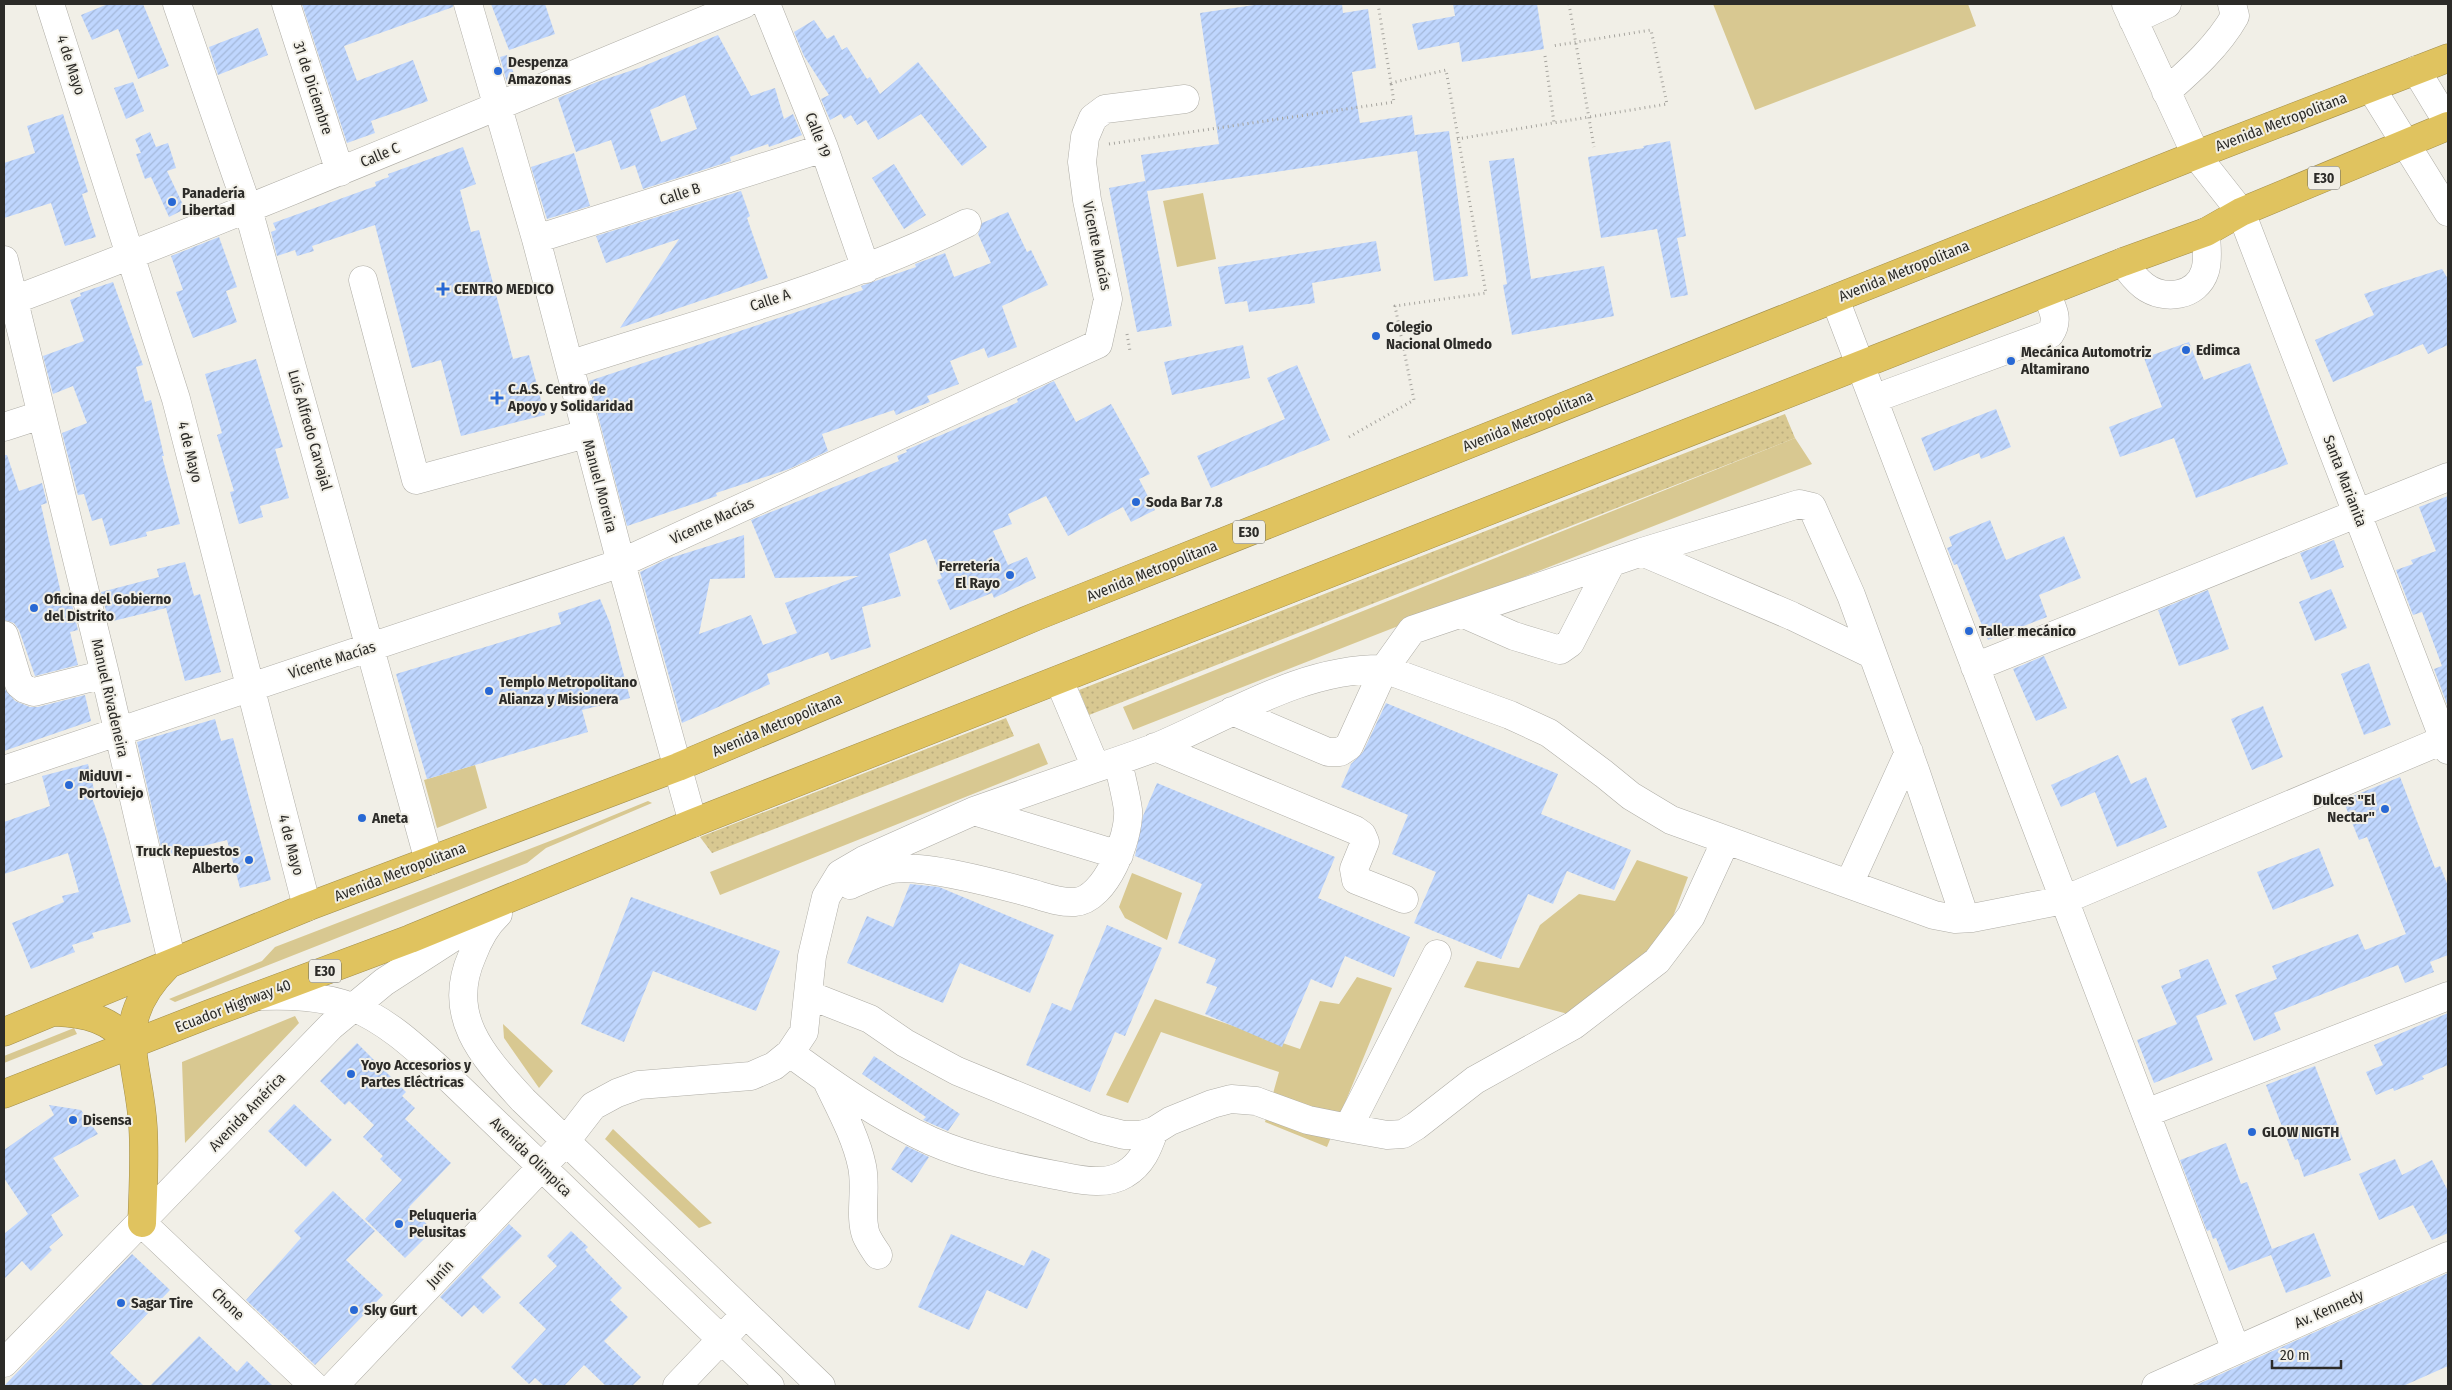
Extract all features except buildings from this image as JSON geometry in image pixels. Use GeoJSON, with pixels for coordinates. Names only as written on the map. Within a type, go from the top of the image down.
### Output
{"type":"FeatureCollection","features":[{"type":"Feature","properties":{"kind":"highway","name":"Avenida Metropolitana"},"geometry":{"type":"LineString","coordinates":[[53,1012],[307,908],[678,767],[1037,616],[2196,155],[2448,58]]}},
{"type":"Feature","properties":{"kind":"highway","name":"E30"},"geometry":{"type":"LineString","coordinates":[[519,896],[694,824],[1059,680],[2123,262],[2206,232],[2242,212],[2448,124]]}},
{"type":"Feature","properties":{"kind":"highway","name":"Ecuador Highway 40"},"geometry":{"type":"LineString","coordinates":[[4,1094],[519,896]]}},
{"type":"Feature","properties":{"kind":"highway"},"geometry":{"type":"LineString","coordinates":[[142,1222],[143,1125],[130,1045],[132,1030],[142,999],[155,978],[172,962]]}},
{"type":"Feature","properties":{"kind":"highway","name":"E30"},"geometry":{"type":"LineString","coordinates":[[4,1032],[53,1012]]}},
{"type":"Feature","properties":{"kind":"highway"},"geometry":{"type":"LineString","coordinates":[[53,1012],[78,1013],[97,1018],[112,1026],[130,1045]]}},
{"type":"Feature","properties":{"kind":"street","name":"4 de Mayo"},"geometry":{"type":"LineString","coordinates":[[50,4],[132,256],[176,399],[307,908]]}},
{"type":"Feature","properties":{"kind":"street","name":"Luís Alfredo Carvajal"},"geometry":{"type":"LineString","coordinates":[[177,4],[248,209],[429,861]]}},
{"type":"Feature","properties":{"kind":"street","name":"31 de Diciembre"},"geometry":{"type":"LineString","coordinates":[[286,4],[340,172]]}},
{"type":"Feature","properties":{"kind":"street","name":"Manuel Moreira"},"geometry":{"type":"LineString","coordinates":[[468,4],[536,239],[586,434],[694,824]]}},
{"type":"Feature","properties":{"kind":"street","name":"Calle C"},"geometry":{"type":"LineString","coordinates":[[14,300],[132,256],[340,172],[744,4]]}},
{"type":"Feature","properties":{"kind":"street","name":"Calle 19"},"geometry":{"type":"LineString","coordinates":[[766,4],[824,148],[866,268]]}},
{"type":"Feature","properties":{"kind":"street"},"geometry":{"type":"LineString","coordinates":[[2130,12],[2167,4]]}},
{"type":"Feature","properties":{"kind":"street"},"geometry":{"type":"LineString","coordinates":[[2166,92],[2197,64],[2228,29],[2235,16],[2232,4]]}},
{"type":"Feature","properties":{"kind":"street","name":"Santa Marianita"},"geometry":{"type":"LineString","coordinates":[[2130,12],[2196,155],[2242,212],[2447,743]]}},
{"type":"Feature","properties":{"kind":"street"},"geometry":{"type":"LineString","coordinates":[[2416,70],[2448,124]]}},
{"type":"Feature","properties":{"kind":"street"},"geometry":{"type":"LineString","coordinates":[[2372,88],[2448,212]]}},
{"type":"Feature","properties":{"kind":"street","name":"Vicente Macías"},"geometry":{"type":"LineString","coordinates":[[4,770],[621,563],[1098,344],[1108,300],[1087,200],[1082,162],[1085,138],[1093,118],[1105,109],[1185,100]]}},
{"type":"Feature","properties":{"kind":"street","name":"Calle B"},"geometry":{"type":"LineString","coordinates":[[536,239],[824,148]]}},
{"type":"Feature","properties":{"kind":"street","name":"Calle A"},"geometry":{"type":"LineString","coordinates":[[569,365],[866,268],[919,246],[967,222]]}},
{"type":"Feature","properties":{"kind":"street"},"geometry":{"type":"LineString","coordinates":[[2123,262],[2145,286],[2163,295],[2177,295],[2191,289],[2205,271],[2207,255],[2206,232]]}},
{"type":"Feature","properties":{"kind":"street","name":"Manuel Rivadeneira"},"geometry":{"type":"LineString","coordinates":[[5,269],[105,674],[172,962]]}},
{"type":"Feature","properties":{"kind":"street"},"geometry":{"type":"LineString","coordinates":[[362,280],[416,480],[586,434]]}},
{"type":"Feature","properties":{"kind":"street"},"geometry":{"type":"LineString","coordinates":[[1873,399],[2050,334],[2055,326],[2055,316],[2046,293]]}},
{"type":"Feature","properties":{"kind":"street"},"geometry":{"type":"LineString","coordinates":[[1835,299],[2236,1350]]}},
{"type":"Feature","properties":{"kind":"street"},"geometry":{"type":"LineString","coordinates":[[4,427],[41,414]]}},
{"type":"Feature","properties":{"kind":"street"},"geometry":{"type":"LineString","coordinates":[[1975,667],[2448,477]]}},
{"type":"Feature","properties":{"kind":"street"},"geometry":{"type":"LineString","coordinates":[[1232,711],[1328,752],[1340,752],[1349,746],[1384,669],[1412,630],[1464,614],[1642,552],[1799,504],[1812,508],[1851,595],[1909,752],[1965,918]]}},
{"type":"Feature","properties":{"kind":"street"},"geometry":{"type":"LineString","coordinates":[[1642,552],[1792,616],[1873,655]]}},
{"type":"Feature","properties":{"kind":"street"},"geometry":{"type":"LineString","coordinates":[[1464,614],[1514,636],[1560,650],[1570,642],[1610,564]]}},
{"type":"Feature","properties":{"kind":"street"},"geometry":{"type":"LineString","coordinates":[[4,635],[19,684],[25,689],[34,692],[105,674]]}},
{"type":"Feature","properties":{"kind":"street"},"geometry":{"type":"LineString","coordinates":[[1384,669],[1510,714],[1549,733],[1631,796],[1671,820],[1934,915],[1965,918],[2064,900],[2447,743]]}},
{"type":"Feature","properties":{"kind":"street","name":"Junín"},"geometry":{"type":"LineString","coordinates":[[334,1386],[566,1141],[593,1106],[617,1093],[639,1085],[751,1076],[774,1066],[790,1053],[804,1032],[812,956],[826,897],[840,874],[864,860],[974,812],[1155,747],[1288,687],[1338,673],[1384,669]]}},
{"type":"Feature","properties":{"kind":"street"},"geometry":{"type":"LineString","coordinates":[[826,897],[864,878],[892,869],[914,867],[1027,892],[1060,902],[1077,902],[1087,899],[1095,892],[1119,855],[1125,834],[1128,810],[1107,764],[1059,680]]}},
{"type":"Feature","properties":{"kind":"street"},"geometry":{"type":"LineString","coordinates":[[1155,747],[1355,830],[1362,835],[1365,842],[1354,869],[1356,880],[1404,899]]}},
{"type":"Feature","properties":{"kind":"street"},"geometry":{"type":"LineString","coordinates":[[1849,884],[1909,752]]}},
{"type":"Feature","properties":{"kind":"street"},"geometry":{"type":"LineString","coordinates":[[974,812],[1119,855]]}},
{"type":"Feature","properties":{"kind":"street"},"geometry":{"type":"LineString","coordinates":[[809,995],[870,1019],[905,1044],[957,1071],[1096,1128],[1124,1135],[1141,1135],[1154,1131],[1170,1121],[1212,1104],[1231,1099],[1256,1101],[1308,1120],[1386,1134],[1402,1134],[1416,1126],[1475,1080],[1574,1025],[1630,984],[1657,961],[1691,916],[1726,840]]}},
{"type":"Feature","properties":{"kind":"street"},"geometry":{"type":"LineString","coordinates":[[519,896],[496,916],[480,936],[469,962],[462,991],[465,1020],[476,1044],[491,1065],[566,1141],[821,1386]]}},
{"type":"Feature","properties":{"kind":"street","name":"Avenida América"},"geometry":{"type":"LineString","coordinates":[[4,1363],[305,1052],[352,1007],[420,957],[519,896]]}},
{"type":"Feature","properties":{"kind":"street"},"geometry":{"type":"LineString","coordinates":[[1348,1128],[1437,954]]}},
{"type":"Feature","properties":{"kind":"street","name":"Avenida Olimpica"},"geometry":{"type":"LineString","coordinates":[[256,996],[296,995],[320,998],[352,1007],[378,1021],[414,1047],[770,1386]]}},
{"type":"Feature","properties":{"kind":"street"},"geometry":{"type":"LineString","coordinates":[[2146,1113],[2448,996]]}},
{"type":"Feature","properties":{"kind":"street"},"geometry":{"type":"LineString","coordinates":[[790,1053],[827,1081],[886,1118],[933,1141],[1009,1166],[1097,1182],[1125,1174],[1144,1157],[1154,1131]]}},
{"type":"Feature","properties":{"kind":"street"},"geometry":{"type":"LineString","coordinates":[[827,1081],[853,1137],[862,1165],[866,1188],[863,1212],[866,1235],[878,1255]]}},
{"type":"Feature","properties":{"kind":"street","name":"Chone"},"geometry":{"type":"LineString","coordinates":[[142,1222],[314,1386]]}},
{"type":"Feature","properties":{"kind":"street","name":"Av. Kennedy"},"geometry":{"type":"LineString","coordinates":[[2156,1386],[2448,1256]]}},
{"type":"Feature","properties":{"kind":"street"},"geometry":{"type":"LineString","coordinates":[[677,1386],[747,1313]]}},
{"type":"Feature","properties":{"kind":"path"},"geometry":{"type":"LineString","coordinates":[[1103,147],[1112,144],[1394,102],[1378,4]]}},
{"type":"Feature","properties":{"kind":"path"},"geometry":{"type":"LineString","coordinates":[[1570,4],[1594,146]]}},
{"type":"Feature","properties":{"kind":"path"},"geometry":{"type":"LineString","coordinates":[[1457,139],[1667,104],[1651,30],[1552,46]]}},
{"type":"Feature","properties":{"kind":"path"},"geometry":{"type":"LineString","coordinates":[[1545,56],[1554,123]]}},
{"type":"Feature","properties":{"kind":"path"},"geometry":{"type":"LineString","coordinates":[[1349,437],[1414,400],[1395,306],[1486,293],[1446,70],[1391,83]]}},
{"type":"Feature","properties":{"kind":"path"},"geometry":{"type":"LineString","coordinates":[[1126,332],[1130,351]]}},
{"type":"Feature","properties":{"kind":"shaded area"},"geometry":{"type":"Polygon","coordinates":[[[1713,4],[1968,4],[1976,26],[1755,110],[1713,4]]]}},
{"type":"Feature","properties":{"kind":"shaded area"},"geometry":{"type":"Polygon","coordinates":[[[1203,193],[1216,259],[1177,267],[1163,201],[1203,193]]]}},
{"type":"Feature","properties":{"kind":"shaded area"},"geometry":{"type":"Polygon","coordinates":[[[1785,414],[1795,438],[1089,715],[1079,690],[1785,414]]]}},
{"type":"Feature","properties":{"kind":"shaded area"},"geometry":{"type":"Polygon","coordinates":[[[1795,438],[1812,464],[1133,730],[1123,707],[1795,438]]]}},
{"type":"Feature","properties":{"kind":"shaded area"},"geometry":{"type":"Polygon","coordinates":[[[1006,718],[1014,736],[712,853],[700,837],[1006,718]]]}},
{"type":"Feature","properties":{"kind":"shaded area"},"geometry":{"type":"Polygon","coordinates":[[[1039,743],[1048,764],[720,895],[710,872],[1039,743]]]}},
{"type":"Feature","properties":{"kind":"shaded area"},"geometry":{"type":"Polygon","coordinates":[[[475,765],[487,808],[437,828],[424,780],[475,765]]]}},
{"type":"Feature","properties":{"kind":"shaded area"},"geometry":{"type":"Polygon","coordinates":[[[648,801],[652,803],[546,848],[527,863],[175,1002],[169,999],[262,961],[275,947],[563,836],[648,801]]]}},
{"type":"Feature","properties":{"kind":"shaded area"},"geometry":{"type":"Polygon","coordinates":[[[1637,860],[1688,877],[1660,951],[1572,1015],[1464,987],[1477,961],[1519,968],[1540,925],[1579,894],[1615,901],[1637,860]]]}},
{"type":"Feature","properties":{"kind":"shaded area"},"geometry":{"type":"Polygon","coordinates":[[[1132,873],[1182,893],[1167,940],[1125,918],[1119,907],[1132,873]]]}},
{"type":"Feature","properties":{"kind":"shaded area"},"geometry":{"type":"Polygon","coordinates":[[[1357,977],[1392,988],[1327,1147],[1265,1122],[1279,1072],[1161,1032],[1128,1103],[1106,1095],[1155,999],[1300,1049],[1320,1001],[1339,1004],[1357,977]]]}},
{"type":"Feature","properties":{"kind":"shaded area"},"geometry":{"type":"Polygon","coordinates":[[[295,1016],[299,1023],[185,1143],[182,1062],[295,1016]]]}},
{"type":"Feature","properties":{"kind":"shaded area"},"geometry":{"type":"Polygon","coordinates":[[[503,1024],[553,1071],[539,1088],[504,1038],[503,1024]]]}},
{"type":"Feature","properties":{"kind":"shaded area"},"geometry":{"type":"Polygon","coordinates":[[[74,1028],[77,1034],[4,1063],[4,1056],[74,1028]]]}},
{"type":"Feature","properties":{"kind":"shaded area"},"geometry":{"type":"Polygon","coordinates":[[[613,1129],[712,1223],[699,1228],[605,1139],[613,1129]]]}},
{"type":"Feature","properties":{"kind":"place","name":"Despenza Amazonas"},"geometry":{"type":"Point","coordinates":[498,71]}},
{"type":"Feature","properties":{"kind":"place","name":"Panadería Libertad"},"geometry":{"type":"Point","coordinates":[172,202]}},
{"type":"Feature","properties":{"kind":"place","name":"CENTRO MEDICO"},"geometry":{"type":"Point","coordinates":[443,289]}},
{"type":"Feature","properties":{"kind":"place","name":"Colegio Nacional Olmedo"},"geometry":{"type":"Point","coordinates":[1376,336]}},
{"type":"Feature","properties":{"kind":"place","name":"Edimca"},"geometry":{"type":"Point","coordinates":[2186,350]}},
{"type":"Feature","properties":{"kind":"place","name":"Mecánica Automotriz Altamirano"},"geometry":{"type":"Point","coordinates":[2011,361]}},
{"type":"Feature","properties":{"kind":"place","name":"C.A.S. Centro de Apoyo y Solidaridad"},"geometry":{"type":"Point","coordinates":[497,398]}},
{"type":"Feature","properties":{"kind":"place","name":"Soda Bar 7.8"},"geometry":{"type":"Point","coordinates":[1136,502]}},
{"type":"Feature","properties":{"kind":"place","name":"Ferretería El Rayo"},"geometry":{"type":"Point","coordinates":[1010,575]}},
{"type":"Feature","properties":{"kind":"place","name":"Oficina del Gobierno del Distrito"},"geometry":{"type":"Point","coordinates":[34,608]}},
{"type":"Feature","properties":{"kind":"place","name":"Taller mecánico"},"geometry":{"type":"Point","coordinates":[1969,631]}},
{"type":"Feature","properties":{"kind":"place","name":"Templo Metropolitano Alianza y Misionera"},"geometry":{"type":"Point","coordinates":[489,691]}},
{"type":"Feature","properties":{"kind":"place","name":"MidUVI - Portoviejo"},"geometry":{"type":"Point","coordinates":[69,785]}},
{"type":"Feature","properties":{"kind":"place","name":"Dulces \"El Nectar\""},"geometry":{"type":"Point","coordinates":[2385,809]}},
{"type":"Feature","properties":{"kind":"place","name":"Aneta"},"geometry":{"type":"Point","coordinates":[362,818]}},
{"type":"Feature","properties":{"kind":"place","name":"Truck Repuestos Alberto"},"geometry":{"type":"Point","coordinates":[249,860]}},
{"type":"Feature","properties":{"kind":"place","name":"Yoyo Accesorios y Partes Eléctricas"},"geometry":{"type":"Point","coordinates":[351,1074]}},
{"type":"Feature","properties":{"kind":"place","name":"Disensa"},"geometry":{"type":"Point","coordinates":[73,1120]}},
{"type":"Feature","properties":{"kind":"place","name":"GLOW NIGTH"},"geometry":{"type":"Point","coordinates":[2252,1132]}},
{"type":"Feature","properties":{"kind":"place","name":"Peluqueria Pelusitas"},"geometry":{"type":"Point","coordinates":[399,1224]}},
{"type":"Feature","properties":{"kind":"place","name":"Sagar Tire"},"geometry":{"type":"Point","coordinates":[121,1303]}},
{"type":"Feature","properties":{"kind":"place","name":"Sky Gurt"},"geometry":{"type":"Point","coordinates":[354,1310]}}]}
